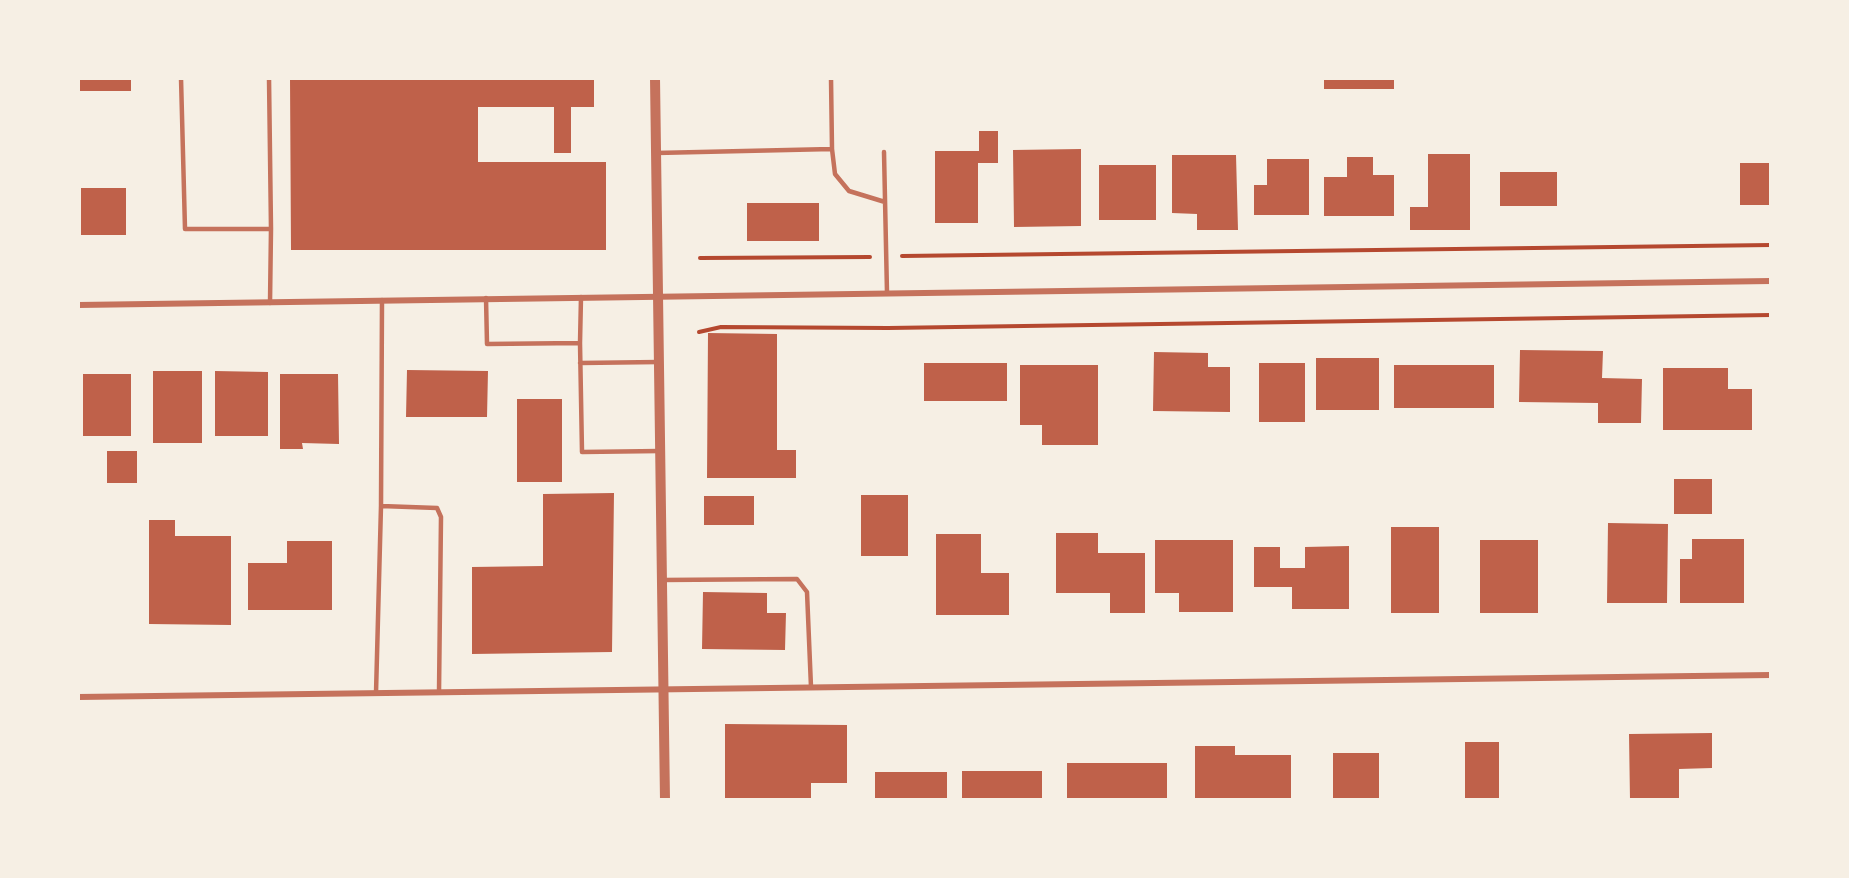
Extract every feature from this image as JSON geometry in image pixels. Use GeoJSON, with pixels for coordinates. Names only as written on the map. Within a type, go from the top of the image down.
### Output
{"type":"FeatureCollection","features":[{"type":"Feature","properties":{"kind":"street"},"geometry":{"type":"LineString","coordinates":[[655,78],[665,800]]}},
{"type":"Feature","properties":{"kind":"street"},"geometry":{"type":"LineString","coordinates":[[78,305],[1771,281]]}},
{"type":"Feature","properties":{"kind":"street"},"geometry":{"type":"LineString","coordinates":[[78,697],[1771,675]]}},
{"type":"Feature","properties":{"kind":"lane"},"geometry":{"type":"LineString","coordinates":[[181,78],[185,229],[271,229]]}},
{"type":"Feature","properties":{"kind":"lane"},"geometry":{"type":"LineString","coordinates":[[269,78],[270,303]]}},
{"type":"Feature","properties":{"kind":"lane"},"geometry":{"type":"LineString","coordinates":[[831,78],[832,149],[835,174],[849,191],[885,202]]}},
{"type":"Feature","properties":{"kind":"lane"},"geometry":{"type":"LineString","coordinates":[[656,153],[832,149]]}},
{"type":"Feature","properties":{"kind":"lane"},"geometry":{"type":"LineString","coordinates":[[884,152],[887,293]]}},
{"type":"Feature","properties":{"kind":"lane"},"geometry":{"type":"LineString","coordinates":[[581,297],[582,452],[660,451]]}},
{"type":"Feature","properties":{"kind":"lane"},"geometry":{"type":"LineString","coordinates":[[486,298],[487,344],[580,343]]}},
{"type":"Feature","properties":{"kind":"lane"},"geometry":{"type":"LineString","coordinates":[[376,693],[381,506],[382,300]]}},
{"type":"Feature","properties":{"kind":"lane"},"geometry":{"type":"LineString","coordinates":[[580,363],[659,362]]}},
{"type":"Feature","properties":{"kind":"lane"},"geometry":{"type":"LineString","coordinates":[[381,506],[437,508],[441,517],[439,692]]}},
{"type":"Feature","properties":{"kind":"lane"},"geometry":{"type":"LineString","coordinates":[[662,580],[797,579],[807,592],[811,687]]}},
{"type":"Feature","properties":{"kind":"path"},"geometry":{"type":"LineString","coordinates":[[700,258],[1771,244]]}},
{"type":"Feature","properties":{"kind":"path"},"geometry":{"type":"LineString","coordinates":[[699,332],[721,327],[888,328],[1771,315]]}},
{"type":"Feature","properties":{"kind":"building"},"geometry":{"type":"Polygon","coordinates":[[[79,78],[131,78],[131,91],[79,91],[79,78]]]}},
{"type":"Feature","properties":{"kind":"building"},"geometry":{"type":"Polygon","coordinates":[[[290,78],[594,78],[594,107],[571,107],[571,153],[554,153],[554,107],[478,107],[478,162],[606,162],[606,250],[291,250],[290,78]]]}},
{"type":"Feature","properties":{"kind":"building"},"geometry":{"type":"Polygon","coordinates":[[[1324,78],[1394,78],[1394,89],[1324,89],[1324,78]]]}},
{"type":"Feature","properties":{"kind":"building"},"geometry":{"type":"Polygon","coordinates":[[[979,131],[998,131],[998,163],[978,163],[978,223],[935,223],[935,151],[979,151],[979,131]]]}},
{"type":"Feature","properties":{"kind":"building"},"geometry":{"type":"Polygon","coordinates":[[[1081,149],[1081,226],[1014,227],[1013,150],[1081,149]]]}},
{"type":"Feature","properties":{"kind":"building"},"geometry":{"type":"Polygon","coordinates":[[[1428,154],[1470,154],[1470,230],[1410,230],[1410,207],[1428,207],[1428,154]]]}},
{"type":"Feature","properties":{"kind":"building"},"geometry":{"type":"Polygon","coordinates":[[[1172,155],[1236,155],[1238,230],[1197,230],[1197,214],[1172,213],[1172,155]]]}},
{"type":"Feature","properties":{"kind":"building"},"geometry":{"type":"Polygon","coordinates":[[[1347,157],[1373,157],[1373,175],[1394,175],[1394,216],[1324,216],[1324,177],[1347,177],[1347,157]]]}},
{"type":"Feature","properties":{"kind":"building"},"geometry":{"type":"Polygon","coordinates":[[[1267,159],[1309,159],[1309,215],[1254,215],[1254,185],[1267,185],[1267,159]]]}},
{"type":"Feature","properties":{"kind":"building"},"geometry":{"type":"Polygon","coordinates":[[[1740,163],[1771,163],[1771,205],[1740,205],[1740,163]]]}},
{"type":"Feature","properties":{"kind":"building"},"geometry":{"type":"Polygon","coordinates":[[[1099,165],[1156,165],[1156,220],[1099,220],[1099,165]]]}},
{"type":"Feature","properties":{"kind":"building"},"geometry":{"type":"Polygon","coordinates":[[[1500,172],[1557,172],[1557,206],[1500,206],[1500,172]]]}},
{"type":"Feature","properties":{"kind":"building"},"geometry":{"type":"Polygon","coordinates":[[[81,188],[126,188],[126,235],[81,235],[81,188]]]}},
{"type":"Feature","properties":{"kind":"building"},"geometry":{"type":"Polygon","coordinates":[[[747,203],[819,203],[819,241],[747,241],[747,203]]]}},
{"type":"Feature","properties":{"kind":"building"},"geometry":{"type":"Polygon","coordinates":[[[708,333],[777,334],[777,450],[796,450],[796,478],[707,478],[708,333]]]}},
{"type":"Feature","properties":{"kind":"building"},"geometry":{"type":"Polygon","coordinates":[[[1520,350],[1603,351],[1602,378],[1642,379],[1641,423],[1598,423],[1598,403],[1519,402],[1520,350]]]}},
{"type":"Feature","properties":{"kind":"building"},"geometry":{"type":"Polygon","coordinates":[[[1154,352],[1208,353],[1208,367],[1230,367],[1230,412],[1153,411],[1154,352]]]}},
{"type":"Feature","properties":{"kind":"building"},"geometry":{"type":"Polygon","coordinates":[[[1316,358],[1379,358],[1379,410],[1316,410],[1316,358]]]}},
{"type":"Feature","properties":{"kind":"building"},"geometry":{"type":"Polygon","coordinates":[[[924,363],[1007,363],[1007,401],[924,401],[924,363]]]}},
{"type":"Feature","properties":{"kind":"building"},"geometry":{"type":"Polygon","coordinates":[[[1259,363],[1305,363],[1305,422],[1259,422],[1259,363]]]}},
{"type":"Feature","properties":{"kind":"building"},"geometry":{"type":"Polygon","coordinates":[[[1020,365],[1098,365],[1098,445],[1042,445],[1042,425],[1020,425],[1020,365]]]}},
{"type":"Feature","properties":{"kind":"building"},"geometry":{"type":"Polygon","coordinates":[[[1394,365],[1494,365],[1494,408],[1394,408],[1394,365]]]}},
{"type":"Feature","properties":{"kind":"building"},"geometry":{"type":"Polygon","coordinates":[[[1663,368],[1728,368],[1728,389],[1752,389],[1752,430],[1663,430],[1663,368]]]}},
{"type":"Feature","properties":{"kind":"building"},"geometry":{"type":"Polygon","coordinates":[[[407,370],[488,371],[487,417],[406,417],[407,370]]]}},
{"type":"Feature","properties":{"kind":"building"},"geometry":{"type":"Polygon","coordinates":[[[153,371],[202,371],[202,443],[153,443],[153,371]]]}},
{"type":"Feature","properties":{"kind":"building"},"geometry":{"type":"Polygon","coordinates":[[[215,371],[268,372],[268,436],[215,436],[215,371]]]}},
{"type":"Feature","properties":{"kind":"building"},"geometry":{"type":"Polygon","coordinates":[[[83,374],[131,374],[131,436],[83,436],[83,374]]]}},
{"type":"Feature","properties":{"kind":"building"},"geometry":{"type":"Polygon","coordinates":[[[280,374],[338,374],[339,444],[302,443],[303,449],[280,449],[280,374]]]}},
{"type":"Feature","properties":{"kind":"building"},"geometry":{"type":"Polygon","coordinates":[[[517,399],[562,399],[562,482],[517,482],[517,399]]]}},
{"type":"Feature","properties":{"kind":"building"},"geometry":{"type":"Polygon","coordinates":[[[107,451],[137,451],[137,483],[107,483],[107,451]]]}},
{"type":"Feature","properties":{"kind":"building"},"geometry":{"type":"Polygon","coordinates":[[[1674,479],[1712,479],[1712,514],[1674,514],[1674,479]]]}},
{"type":"Feature","properties":{"kind":"building"},"geometry":{"type":"Polygon","coordinates":[[[614,493],[612,652],[472,654],[472,567],[543,566],[543,494],[614,493]]]}},
{"type":"Feature","properties":{"kind":"building"},"geometry":{"type":"Polygon","coordinates":[[[861,495],[908,495],[908,556],[861,556],[861,495]]]}},
{"type":"Feature","properties":{"kind":"building"},"geometry":{"type":"Polygon","coordinates":[[[704,496],[754,496],[754,525],[704,525],[704,496]]]}},
{"type":"Feature","properties":{"kind":"building"},"geometry":{"type":"Polygon","coordinates":[[[149,520],[175,520],[175,536],[231,536],[231,625],[149,624],[149,520]]]}},
{"type":"Feature","properties":{"kind":"building"},"geometry":{"type":"Polygon","coordinates":[[[1608,523],[1668,524],[1667,603],[1607,603],[1608,523]]]}},
{"type":"Feature","properties":{"kind":"building"},"geometry":{"type":"Polygon","coordinates":[[[1391,527],[1439,527],[1439,613],[1391,613],[1391,527]]]}},
{"type":"Feature","properties":{"kind":"building"},"geometry":{"type":"Polygon","coordinates":[[[1056,533],[1098,533],[1098,553],[1145,553],[1145,613],[1110,613],[1110,593],[1056,593],[1056,533]]]}},
{"type":"Feature","properties":{"kind":"building"},"geometry":{"type":"Polygon","coordinates":[[[936,534],[981,534],[981,573],[1009,573],[1009,615],[936,615],[936,534]]]}},
{"type":"Feature","properties":{"kind":"building"},"geometry":{"type":"Polygon","coordinates":[[[1692,539],[1744,539],[1744,603],[1680,603],[1680,559],[1692,559],[1692,539]]]}},
{"type":"Feature","properties":{"kind":"building"},"geometry":{"type":"Polygon","coordinates":[[[1155,540],[1233,540],[1233,612],[1179,612],[1179,593],[1155,593],[1155,540]]]}},
{"type":"Feature","properties":{"kind":"building"},"geometry":{"type":"Polygon","coordinates":[[[1480,540],[1538,540],[1538,613],[1480,613],[1480,540]]]}},
{"type":"Feature","properties":{"kind":"building"},"geometry":{"type":"Polygon","coordinates":[[[287,541],[332,541],[332,610],[248,610],[248,563],[287,563],[287,541]]]}},
{"type":"Feature","properties":{"kind":"building"},"geometry":{"type":"Polygon","coordinates":[[[1349,546],[1349,609],[1292,609],[1292,587],[1254,587],[1254,547],[1280,547],[1280,568],[1305,568],[1305,547],[1349,546]]]}},
{"type":"Feature","properties":{"kind":"building"},"geometry":{"type":"Polygon","coordinates":[[[703,592],[767,593],[767,613],[786,613],[785,650],[702,649],[703,592]]]}},
{"type":"Feature","properties":{"kind":"building"},"geometry":{"type":"Polygon","coordinates":[[[725,724],[847,725],[847,783],[811,783],[811,800],[725,800],[725,724]]]}},
{"type":"Feature","properties":{"kind":"building"},"geometry":{"type":"Polygon","coordinates":[[[1712,733],[1712,768],[1679,769],[1679,800],[1630,800],[1629,734],[1712,733]]]}},
{"type":"Feature","properties":{"kind":"building"},"geometry":{"type":"Polygon","coordinates":[[[1465,742],[1499,742],[1499,800],[1465,800],[1465,742]]]}},
{"type":"Feature","properties":{"kind":"building"},"geometry":{"type":"Polygon","coordinates":[[[1195,746],[1235,746],[1235,755],[1291,755],[1291,800],[1195,800],[1195,746]]]}},
{"type":"Feature","properties":{"kind":"building"},"geometry":{"type":"Polygon","coordinates":[[[1333,753],[1379,753],[1379,800],[1333,800],[1333,753]]]}},
{"type":"Feature","properties":{"kind":"building"},"geometry":{"type":"Polygon","coordinates":[[[1067,763],[1167,763],[1167,800],[1067,800],[1067,763]]]}},
{"type":"Feature","properties":{"kind":"building"},"geometry":{"type":"Polygon","coordinates":[[[962,771],[1042,771],[1042,800],[962,800],[962,771]]]}},
{"type":"Feature","properties":{"kind":"building"},"geometry":{"type":"Polygon","coordinates":[[[875,772],[947,772],[947,800],[875,800],[875,772]]]}}]}
